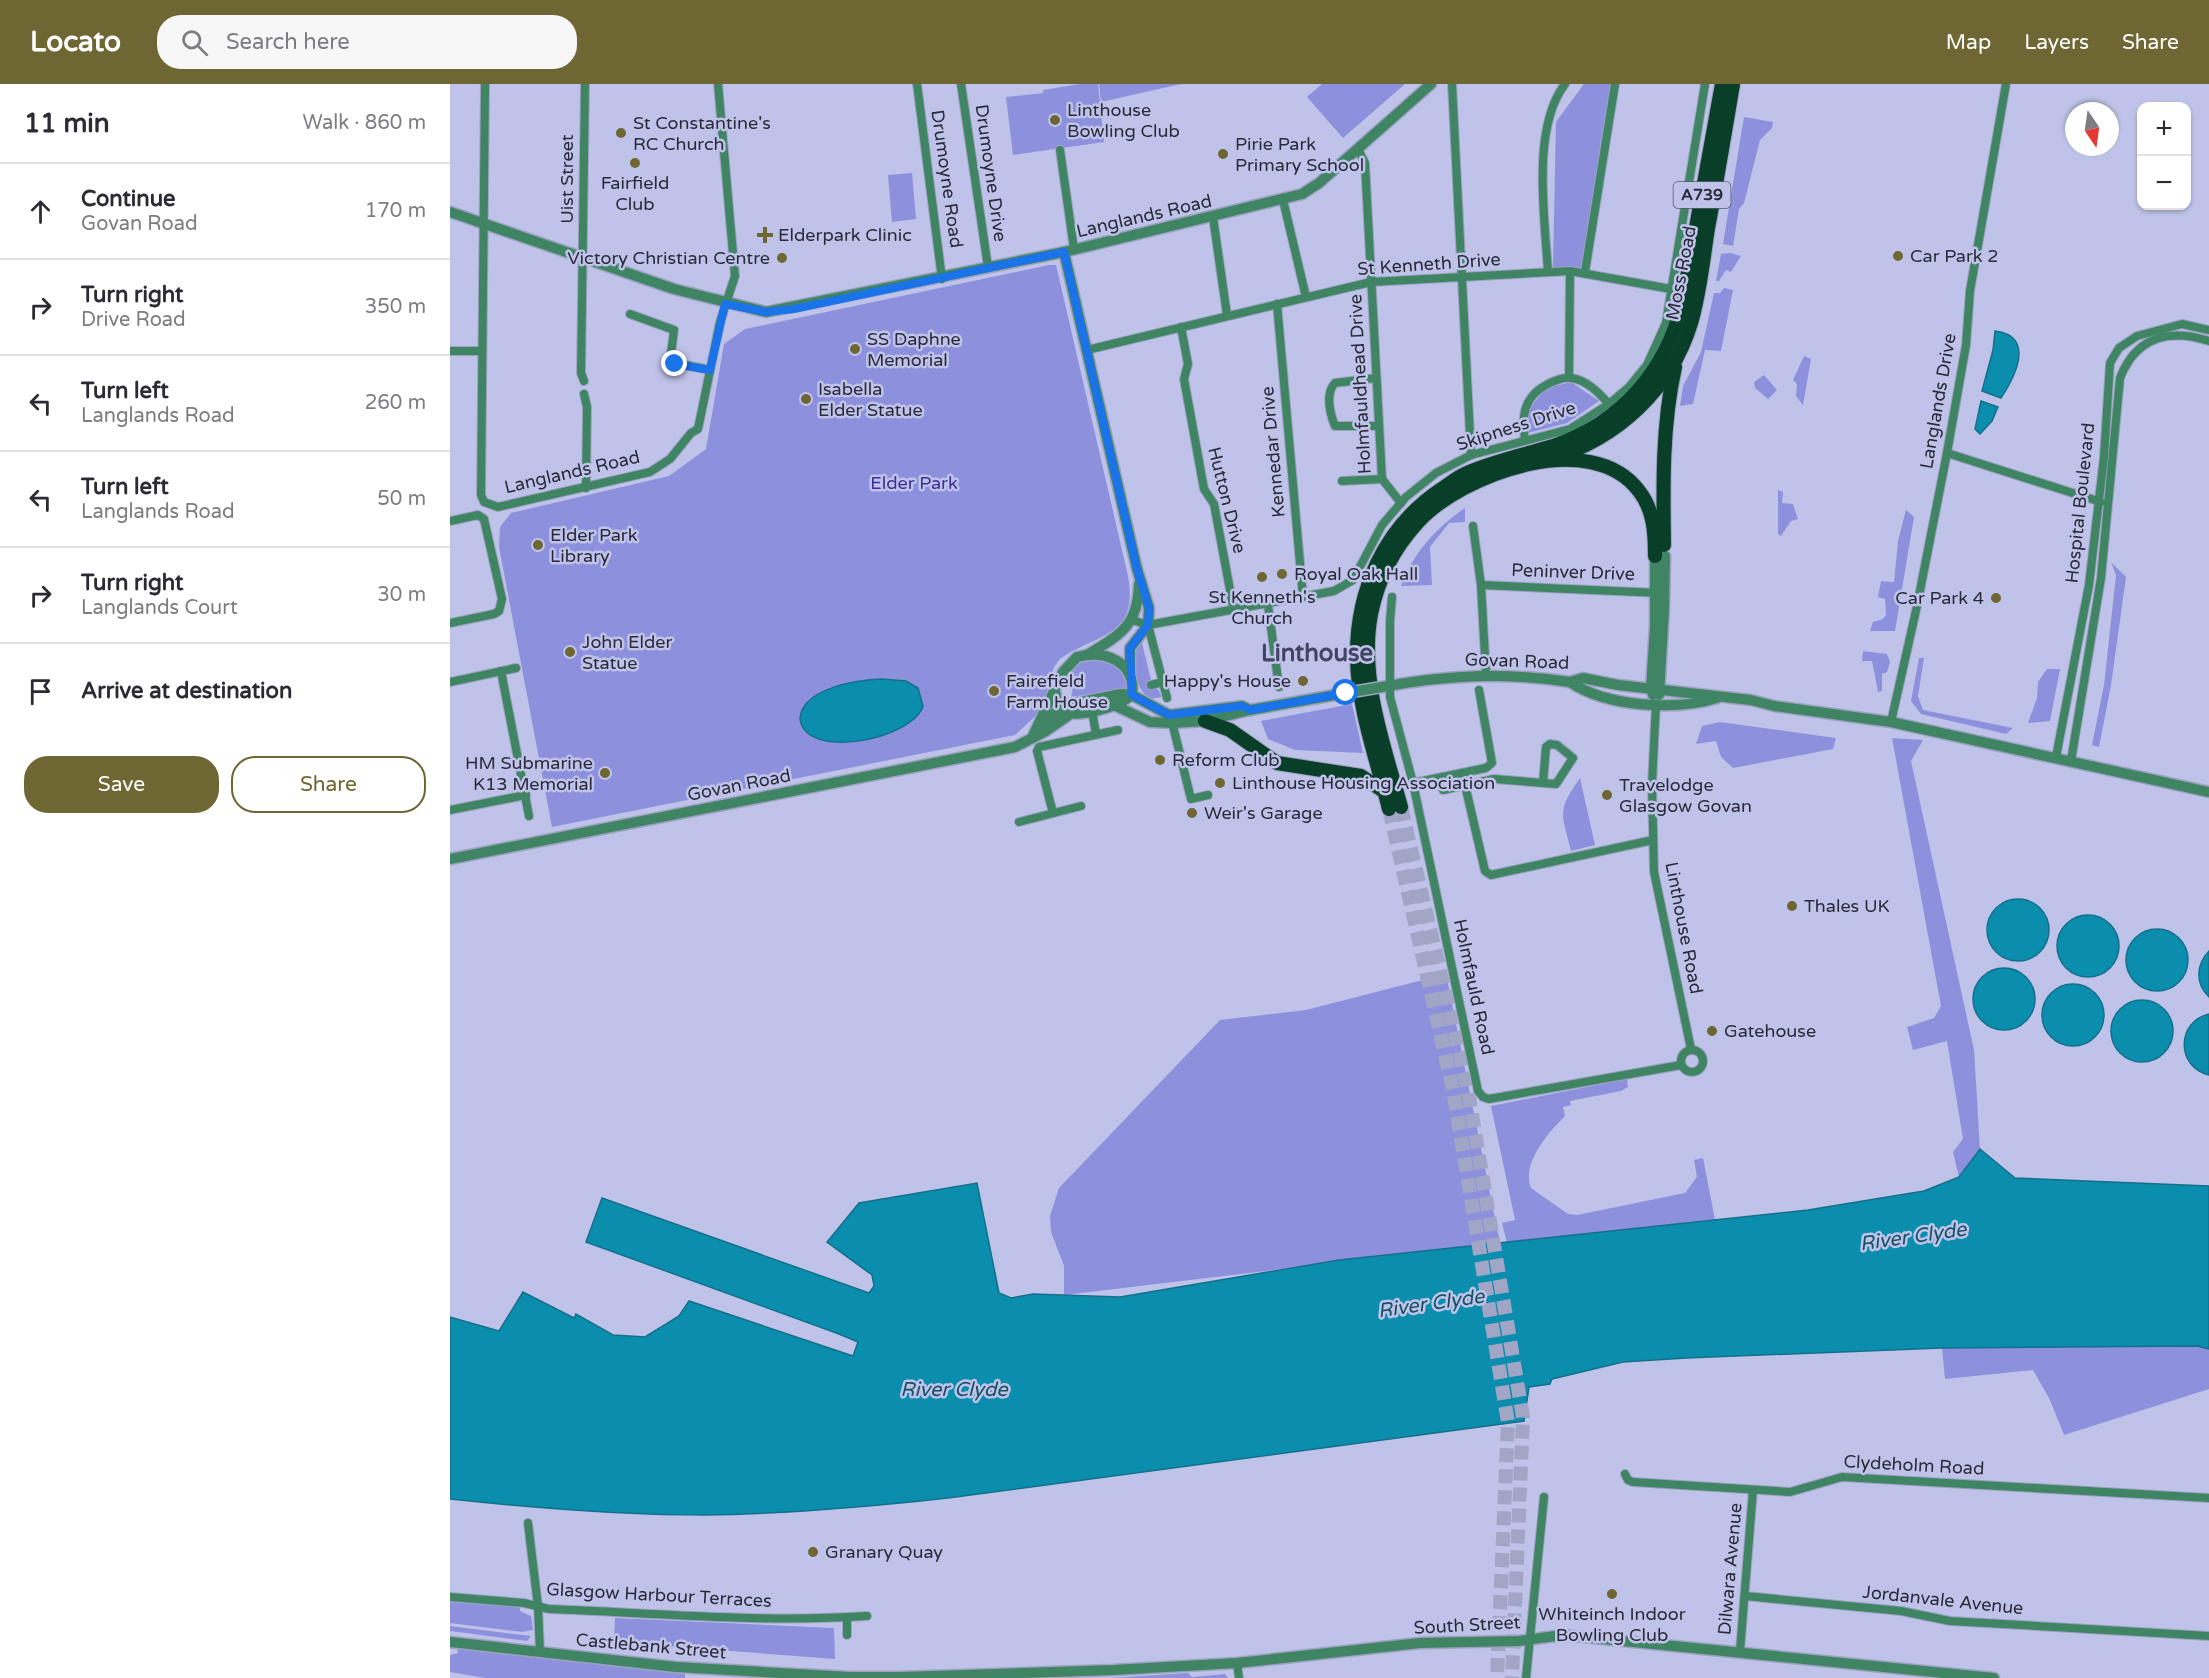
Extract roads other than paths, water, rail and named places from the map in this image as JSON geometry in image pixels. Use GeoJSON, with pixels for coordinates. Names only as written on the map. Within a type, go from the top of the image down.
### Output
{"type":"FeatureCollection","features":[{"type":"Feature","properties":{"kind":"main road","name":"Moss Road"},"geometry":{"type":"LineString","coordinates":[[1385,792],[1363,704],[1357,658],[1360,617],[1374,568],[1393,535],[1424,501],[1464,474],[1554,445],[1586,432],[1619,411],[1643,385],[1672,340],[1683,305],[1722,84]]}},
{"type":"Feature","properties":{"kind":"main road","name":"Moss Road"},"geometry":{"type":"LineString","coordinates":[[1533,462],[1584,446],[1618,426],[1646,402],[1678,356],[1696,301],[1733,84]]}},
{"type":"Feature","properties":{"kind":"main road"},"geometry":{"type":"LineString","coordinates":[[1660,556],[1668,402],[1678,356]]}},
{"type":"Feature","properties":{"kind":"main road"},"geometry":{"type":"LineString","coordinates":[[1533,462],[1597,464],[1629,479],[1640,491],[1650,511],[1660,556]]}},
{"type":"Feature","properties":{"kind":"main road","name":"A739"},"geometry":{"type":"LineString","coordinates":[[1385,792],[1395,808],[1374,701],[1369,653],[1371,616],[1384,572],[1419,520],[1451,495],[1483,478],[1533,462]]}},
{"type":"Feature","properties":{"kind":"main road"},"geometry":{"type":"LineString","coordinates":[[1205,721],[1230,730],[1277,764],[1361,776],[1385,792]]}},
{"type":"Feature","properties":{"kind":"street"},"geometry":{"type":"LineString","coordinates":[[450,351],[482,351],[485,84]]}},
{"type":"Feature","properties":{"kind":"street","name":"Uist Street"},"geometry":{"type":"LineString","coordinates":[[584,381],[581,373],[585,84]]}},
{"type":"Feature","properties":{"kind":"street"},"geometry":{"type":"LineString","coordinates":[[450,212],[725,304],[732,291],[735,276],[718,84]]}},
{"type":"Feature","properties":{"kind":"street","name":"Drumoyne Road"},"geometry":{"type":"LineString","coordinates":[[917,84],[942,279]]}},
{"type":"Feature","properties":{"kind":"street","name":"Drumoyne Drive"},"geometry":{"type":"LineString","coordinates":[[961,84],[988,267]]}},
{"type":"Feature","properties":{"kind":"street","name":"Langlands Road"},"geometry":{"type":"LineString","coordinates":[[482,351],[481,495],[484,502],[498,507],[650,472],[670,459],[698,429],[725,304],[766,312],[942,279],[1283,200],[1310,190],[1431,84]]}},
{"type":"Feature","properties":{"kind":"street"},"geometry":{"type":"LineString","coordinates":[[1452,84],[1472,455]]}},
{"type":"Feature","properties":{"kind":"street"},"geometry":{"type":"LineString","coordinates":[[1548,272],[1544,188],[1546,140],[1552,106],[1565,84]]}},
{"type":"Feature","properties":{"kind":"street"},"geometry":{"type":"LineString","coordinates":[[1585,272],[1615,84]]}},
{"type":"Feature","properties":{"kind":"street","name":"Skipness Drive"},"geometry":{"type":"LineString","coordinates":[[1148,625],[1268,605],[1334,591],[1353,580],[1382,525],[1401,503],[1436,473],[1472,455],[1570,429],[1609,404],[1629,387],[1647,365],[1659,344],[1666,323],[1705,84]]}},
{"type":"Feature","properties":{"kind":"street","name":"Langlands Drive"},"geometry":{"type":"LineString","coordinates":[[1891,722],[1909,646],[1947,453],[1966,345],[1970,291],[2006,84]]}},
{"type":"Feature","properties":{"kind":"street","name":"Holmfauldhead Drive"},"geometry":{"type":"LineString","coordinates":[[1358,148],[1365,163],[1382,479],[1385,487],[1401,503]]}},
{"type":"Feature","properties":{"kind":"street"},"geometry":{"type":"LineString","coordinates":[[1060,150],[1069,250],[1087,350],[1139,578],[1149,608],[1148,625],[1167,698]]}},
{"type":"Feature","properties":{"kind":"street"},"geometry":{"type":"LineString","coordinates":[[1283,200],[1306,297]]}},
{"type":"Feature","properties":{"kind":"street"},"geometry":{"type":"LineString","coordinates":[[1213,217],[1227,315]]}},
{"type":"Feature","properties":{"kind":"street"},"geometry":{"type":"LineString","coordinates":[[1569,377],[1570,271]]}},
{"type":"Feature","properties":{"kind":"street","name":"St Kenneth Drive"},"geometry":{"type":"LineString","coordinates":[[1087,350],[1371,282],[1570,271],[1671,289]]}},
{"type":"Feature","properties":{"kind":"street","name":"Kennedar Drive"},"geometry":{"type":"LineString","coordinates":[[1277,304],[1303,597]]}},
{"type":"Feature","properties":{"kind":"street"},"geometry":{"type":"LineString","coordinates":[[630,314],[675,330],[670,362],[710,370]]}},
{"type":"Feature","properties":{"kind":"street","name":"Hospital Boulevard"},"geometry":{"type":"LineString","coordinates":[[2056,758],[2089,585],[2104,457],[2109,371],[2119,348],[2137,336],[2175,325],[2188,324],[2209,330]]}},
{"type":"Feature","properties":{"kind":"street","name":"Hutton Drive"},"geometry":{"type":"LineString","coordinates":[[1180,327],[1188,364],[1184,380],[1204,489],[1214,504],[1234,611]]}},
{"type":"Feature","properties":{"kind":"street","name":"Hospital Boulevard"},"geometry":{"type":"LineString","coordinates":[[2071,761],[2101,578],[2110,503],[2120,378],[2129,357],[2146,343],[2172,335],[2209,341]]}},
{"type":"Feature","properties":{"kind":"street"},"geometry":{"type":"LineString","coordinates":[[1525,440],[1523,411],[1531,396],[1538,389],[1569,377],[1595,389],[1609,404]]}},
{"type":"Feature","properties":{"kind":"street"},"geometry":{"type":"LineString","coordinates":[[1376,378],[1335,382],[1330,388],[1330,394],[1335,426],[1378,426]]}},
{"type":"Feature","properties":{"kind":"street"},"geometry":{"type":"LineString","coordinates":[[584,394],[587,407],[586,488]]}},
{"type":"Feature","properties":{"kind":"street"},"geometry":{"type":"LineString","coordinates":[[1947,453],[2110,503]]}},
{"type":"Feature","properties":{"kind":"street"},"geometry":{"type":"LineString","coordinates":[[1342,481],[1382,479]]}},
{"type":"Feature","properties":{"kind":"street"},"geometry":{"type":"LineString","coordinates":[[450,521],[478,515],[484,519],[502,599],[499,611],[450,623]]}},
{"type":"Feature","properties":{"kind":"street"},"geometry":{"type":"LineString","coordinates":[[1473,526],[1481,585],[1486,674]]}},
{"type":"Feature","properties":{"kind":"street"},"geometry":{"type":"LineString","coordinates":[[1656,704],[1660,556]]}},
{"type":"Feature","properties":{"kind":"street"},"geometry":{"type":"LineString","coordinates":[[1053,813],[1036,742],[1055,692],[1070,663],[1117,636],[1132,620],[1138,601],[1139,578]]}},
{"type":"Feature","properties":{"kind":"street","name":"Peninver Drive"},"geometry":{"type":"LineString","coordinates":[[1481,585],[1660,593]]}},
{"type":"Feature","properties":{"kind":"street","name":"Holmfauld Road"},"geometry":{"type":"LineString","coordinates":[[1392,597],[1386,686],[1413,783],[1478,1091],[1483,1097],[1490,1099],[1681,1065]]}},
{"type":"Feature","properties":{"kind":"street"},"geometry":{"type":"LineString","coordinates":[[1268,605],[1279,687]]}},
{"type":"Feature","properties":{"kind":"street"},"geometry":{"type":"LineString","coordinates":[[1132,620],[1148,625]]}},
{"type":"Feature","properties":{"kind":"street"},"geometry":{"type":"LineString","coordinates":[[1132,695],[1130,648],[1148,625]]}},
{"type":"Feature","properties":{"kind":"street"},"geometry":{"type":"LineString","coordinates":[[1087,655],[1106,656],[1120,661],[1130,673]]}},
{"type":"Feature","properties":{"kind":"street"},"geometry":{"type":"LineString","coordinates":[[450,682],[516,668]]}},
{"type":"Feature","properties":{"kind":"street"},"geometry":{"type":"LineString","coordinates":[[501,671],[529,816]]}},
{"type":"Feature","properties":{"kind":"street","name":"Govan Road"},"geometry":{"type":"LineString","coordinates":[[1171,719],[1205,721],[1243,714],[1250,710],[1456,675],[1486,674],[1570,682],[1583,678],[1891,722],[2209,792]]}},
{"type":"Feature","properties":{"kind":"street"},"geometry":{"type":"LineString","coordinates":[[1151,685],[1163,682]]}},
{"type":"Feature","properties":{"kind":"street"},"geometry":{"type":"LineString","coordinates":[[1570,682],[1587,693],[1656,704],[1695,705],[1719,697]]}},
{"type":"Feature","properties":{"kind":"street"},"geometry":{"type":"LineString","coordinates":[[1413,783],[1486,768],[1492,763],[1479,690]]}},
{"type":"Feature","properties":{"kind":"street"},"geometry":{"type":"LineString","coordinates":[[1055,692],[1064,713],[1116,706],[1132,695]]}},
{"type":"Feature","properties":{"kind":"street"},"geometry":{"type":"LineString","coordinates":[[1132,695],[1171,719],[1191,799],[1208,795]]}},
{"type":"Feature","properties":{"kind":"street","name":"Govan Road"},"geometry":{"type":"LineString","coordinates":[[1036,742],[1071,704],[1132,695]]}},
{"type":"Feature","properties":{"kind":"street","name":"Linthouse Road"},"geometry":{"type":"LineString","coordinates":[[1656,704],[1652,784],[1654,872],[1691,1049],[1702,1056],[1701,1067],[1690,1072],[1681,1065]]}},
{"type":"Feature","properties":{"kind":"street","name":"Govan Road"},"geometry":{"type":"LineString","coordinates":[[1116,706],[1150,722],[1242,706],[1250,710]]}},
{"type":"Feature","properties":{"kind":"street"},"geometry":{"type":"LineString","coordinates":[[1092,710],[1096,734]]}},
{"type":"Feature","properties":{"kind":"street","name":"Govan Road"},"geometry":{"type":"LineString","coordinates":[[450,859],[1036,742],[1118,730]]}},
{"type":"Feature","properties":{"kind":"street"},"geometry":{"type":"LineString","coordinates":[[1443,790],[1494,779],[1543,783],[1556,784],[1573,758],[1557,745],[1550,744],[1546,747],[1543,783]]}},
{"type":"Feature","properties":{"kind":"street"},"geometry":{"type":"LineString","coordinates":[[1465,785],[1485,871],[1491,875],[1653,840]]}},
{"type":"Feature","properties":{"kind":"street"},"geometry":{"type":"LineString","coordinates":[[450,810],[526,795]]}},
{"type":"Feature","properties":{"kind":"street"},"geometry":{"type":"LineString","coordinates":[[1019,822],[1081,806]]}},
{"type":"Feature","properties":{"kind":"street"},"geometry":{"type":"LineString","coordinates":[[1681,1065],[1681,1056],[1691,1049]]}},
{"type":"Feature","properties":{"kind":"street","name":"Clydeholm Road"},"geometry":{"type":"LineString","coordinates":[[1625,1474],[1633,1482],[1790,1492],[1842,1477],[2209,1498]]}},
{"type":"Feature","properties":{"kind":"street","name":"Dilwara Avenue"},"geometry":{"type":"LineString","coordinates":[[1740,1652],[1753,1490]]}},
{"type":"Feature","properties":{"kind":"street"},"geometry":{"type":"LineString","coordinates":[[1526,1678],[1544,1497]]}},
{"type":"Feature","properties":{"kind":"street"},"geometry":{"type":"LineString","coordinates":[[528,1522],[538,1606],[540,1652]]}},
{"type":"Feature","properties":{"kind":"street","name":"Jordanvale Avenue"},"geometry":{"type":"LineString","coordinates":[[1745,1596],[1901,1611],[1950,1621],[2209,1636]]}},
{"type":"Feature","properties":{"kind":"street","name":"Glasgow Harbour Terraces"},"geometry":{"type":"LineString","coordinates":[[450,1597],[549,1609],[723,1617],[867,1616]]}},
{"type":"Feature","properties":{"kind":"street"},"geometry":{"type":"LineString","coordinates":[[847,1617],[847,1635]]}},
{"type":"Feature","properties":{"kind":"street","name":"South Street"},"geometry":{"type":"LineString","coordinates":[[850,1677],[939,1677],[1237,1663],[1420,1643],[1579,1636],[1944,1675],[1994,1678]]}},
{"type":"Feature","properties":{"kind":"street","name":"Castlebank Street"},"geometry":{"type":"LineString","coordinates":[[450,1642],[676,1667],[850,1677]]}},
{"type":"Feature","properties":{"kind":"street"},"geometry":{"type":"LineString","coordinates":[[1237,1663],[1239,1678]]}},
{"type":"Feature","properties":{"kind":"water"},"geometry":{"type":"Polygon","coordinates":[[[1995,331],[2008,334],[2019,349],[2016,369],[2001,398],[1982,391],[1993,350],[1995,331]]]}},
{"type":"Feature","properties":{"kind":"water"},"geometry":{"type":"Polygon","coordinates":[[[1981,401],[1998,407],[1992,421],[1980,434],[1975,429],[1981,401]]]}},
{"type":"Feature","properties":{"kind":"water"},"geometry":{"type":"Polygon","coordinates":[[[881,679],[906,681],[918,688],[923,706],[915,718],[900,728],[881,736],[859,741],[838,742],[820,739],[806,731],[800,718],[803,708],[811,699],[846,684],[881,679]]]}},
{"type":"Feature","properties":{"kind":"water"},"geometry":{"type":"Polygon","coordinates":[[[2018,899],[2030,901],[2040,908],[2047,918],[2049,930],[2047,942],[2040,952],[2030,959],[2018,961],[2006,959],[1996,952],[1989,942],[1987,930],[1989,918],[1996,908],[2006,901],[2018,899]]]}},
{"type":"Feature","properties":{"kind":"water"},"geometry":{"type":"Polygon","coordinates":[[[2088,915],[2105,920],[2110,924],[2114,929],[2119,946],[2114,963],[2110,968],[2105,972],[2088,977],[2071,972],[2066,968],[2062,963],[2057,946],[2062,929],[2066,924],[2071,920],[2088,915]]]}},
{"type":"Feature","properties":{"kind":"water"},"geometry":{"type":"Polygon","coordinates":[[[2157,929],[2169,931],[2179,938],[2186,948],[2188,960],[2186,972],[2179,982],[2169,989],[2157,991],[2145,989],[2135,982],[2128,972],[2126,960],[2128,948],[2135,938],[2145,931],[2157,929]]]}},
{"type":"Feature","properties":{"kind":"water"},"geometry":{"type":"Polygon","coordinates":[[[2209,951],[2209,997],[2201,986],[2199,974],[2202,962],[2209,951]]]}},
{"type":"Feature","properties":{"kind":"water"},"geometry":{"type":"Polygon","coordinates":[[[2004,968],[2021,973],[2026,977],[2030,982],[2035,999],[2030,1016],[2026,1021],[2021,1025],[2004,1030],[1987,1025],[1982,1021],[1978,1016],[1973,999],[1978,982],[1982,977],[1987,973],[2004,968]]]}},
{"type":"Feature","properties":{"kind":"water"},"geometry":{"type":"Polygon","coordinates":[[[2073,984],[2085,986],[2095,993],[2102,1003],[2104,1015],[2102,1027],[2095,1037],[2085,1044],[2073,1046],[2061,1044],[2051,1037],[2044,1027],[2042,1015],[2044,1003],[2051,993],[2061,986],[2073,984]]]}},
{"type":"Feature","properties":{"kind":"water"},"geometry":{"type":"Polygon","coordinates":[[[2142,1000],[2154,1002],[2164,1009],[2171,1019],[2173,1031],[2171,1043],[2164,1053],[2154,1060],[2142,1062],[2130,1060],[2120,1053],[2113,1043],[2111,1031],[2113,1019],[2120,1009],[2130,1002],[2142,1000]]]}},
{"type":"Feature","properties":{"kind":"water"},"geometry":{"type":"Polygon","coordinates":[[[2209,1014],[2209,1075],[2190,1063],[2184,1044],[2190,1026],[2209,1014]]]}},
{"type":"Feature","properties":{"kind":"water","name":"River Clyde"},"geometry":{"type":"Polygon","coordinates":[[[1980,1149],[2015,1178],[2209,1186],[2209,1349],[2197,1346],[1942,1348],[1623,1362],[1552,1379],[1550,1384],[1529,1387],[1524,1421],[948,1498],[857,1507],[765,1513],[672,1515],[577,1510],[450,1499],[450,1317],[499,1331],[523,1292],[574,1318],[576,1314],[613,1335],[645,1337],[679,1316],[689,1301],[853,1356],[858,1342],[586,1242],[602,1198],[869,1293],[874,1286],[872,1275],[827,1242],[859,1203],[977,1183],[999,1293],[1011,1298],[1033,1294],[1120,1297],[1339,1260],[1808,1210],[1924,1191],[1959,1177],[1980,1149]]]}},
{"type":"Feature","properties":{"kind":"tunnel"},"geometry":{"type":"LineString","coordinates":[[1401,807],[1467,1085],[1523,1417],[1512,1678]]}},
{"type":"Feature","properties":{"kind":"tunnel"},"geometry":{"type":"LineString","coordinates":[[1389,809],[1453,1090],[1508,1422],[1497,1678]]}},
{"type":"Feature","properties":{"kind":"place","name":"Linthouse Bowling Club"},"geometry":{"type":"Point","coordinates":[1055,120]}},
{"type":"Feature","properties":{"kind":"place","name":"St Constantine's RC Church"},"geometry":{"type":"Point","coordinates":[621,133]}},
{"type":"Feature","properties":{"kind":"place","name":"Pirie Park Primary School"},"geometry":{"type":"Point","coordinates":[1223,154]}},
{"type":"Feature","properties":{"kind":"place","name":"Fairfield Club"},"geometry":{"type":"Point","coordinates":[635,163]}},
{"type":"Feature","properties":{"kind":"place","name":"Elderpark Clinic"},"geometry":{"type":"Point","coordinates":[765,235]}},
{"type":"Feature","properties":{"kind":"place","name":"Car Park 2"},"geometry":{"type":"Point","coordinates":[1898,256]}},
{"type":"Feature","properties":{"kind":"place","name":"Victory Christian Centre"},"geometry":{"type":"Point","coordinates":[782,258]}},
{"type":"Feature","properties":{"kind":"place","name":"SS Daphne Memorial"},"geometry":{"type":"Point","coordinates":[855,349]}},
{"type":"Feature","properties":{"kind":"place","name":"Isabella Elder Statue"},"geometry":{"type":"Point","coordinates":[806,399]}},
{"type":"Feature","properties":{"kind":"place","name":"Elder Park Library"},"geometry":{"type":"Point","coordinates":[538,545]}},
{"type":"Feature","properties":{"kind":"place","name":"Royal Oak Hall"},"geometry":{"type":"Point","coordinates":[1282,574]}},
{"type":"Feature","properties":{"kind":"place","name":"St Kenneth's Church"},"geometry":{"type":"Point","coordinates":[1262,577]}},
{"type":"Feature","properties":{"kind":"place","name":"Car Park 4"},"geometry":{"type":"Point","coordinates":[1996,598]}},
{"type":"Feature","properties":{"kind":"place","name":"John Elder Statue"},"geometry":{"type":"Point","coordinates":[570,652]}},
{"type":"Feature","properties":{"kind":"place","name":"Happy's House"},"geometry":{"type":"Point","coordinates":[1303,681]}},
{"type":"Feature","properties":{"kind":"place","name":"Fairefield Farm House"},"geometry":{"type":"Point","coordinates":[994,691]}},
{"type":"Feature","properties":{"kind":"place","name":"Reform Club"},"geometry":{"type":"Point","coordinates":[1160,760]}},
{"type":"Feature","properties":{"kind":"place","name":"HM Submarine K13 Memorial"},"geometry":{"type":"Point","coordinates":[605,773]}},
{"type":"Feature","properties":{"kind":"place","name":"Linthouse Housing Association"},"geometry":{"type":"Point","coordinates":[1220,783]}},
{"type":"Feature","properties":{"kind":"place","name":"Travelodge Glasgow Govan"},"geometry":{"type":"Point","coordinates":[1607,795]}},
{"type":"Feature","properties":{"kind":"place","name":"Weir's Garage"},"geometry":{"type":"Point","coordinates":[1192,813]}},
{"type":"Feature","properties":{"kind":"place","name":"Thales UK"},"geometry":{"type":"Point","coordinates":[1792,906]}},
{"type":"Feature","properties":{"kind":"place","name":"Gatehouse"},"geometry":{"type":"Point","coordinates":[1712,1031]}},
{"type":"Feature","properties":{"kind":"place","name":"Granary Quay"},"geometry":{"type":"Point","coordinates":[813,1552]}},
{"type":"Feature","properties":{"kind":"place","name":"Whiteinch Indoor Bowling Club"},"geometry":{"type":"Point","coordinates":[1612,1594]}},
{"type":"Feature","properties":{"kind":"district","name":"Linthouse"},"geometry":{"type":"Point","coordinates":[1317,653]}},
{"type":"Feature","properties":{"kind":"park label","name":"Elder Park"},"geometry":{"type":"Point","coordinates":[914,483]}}]}
